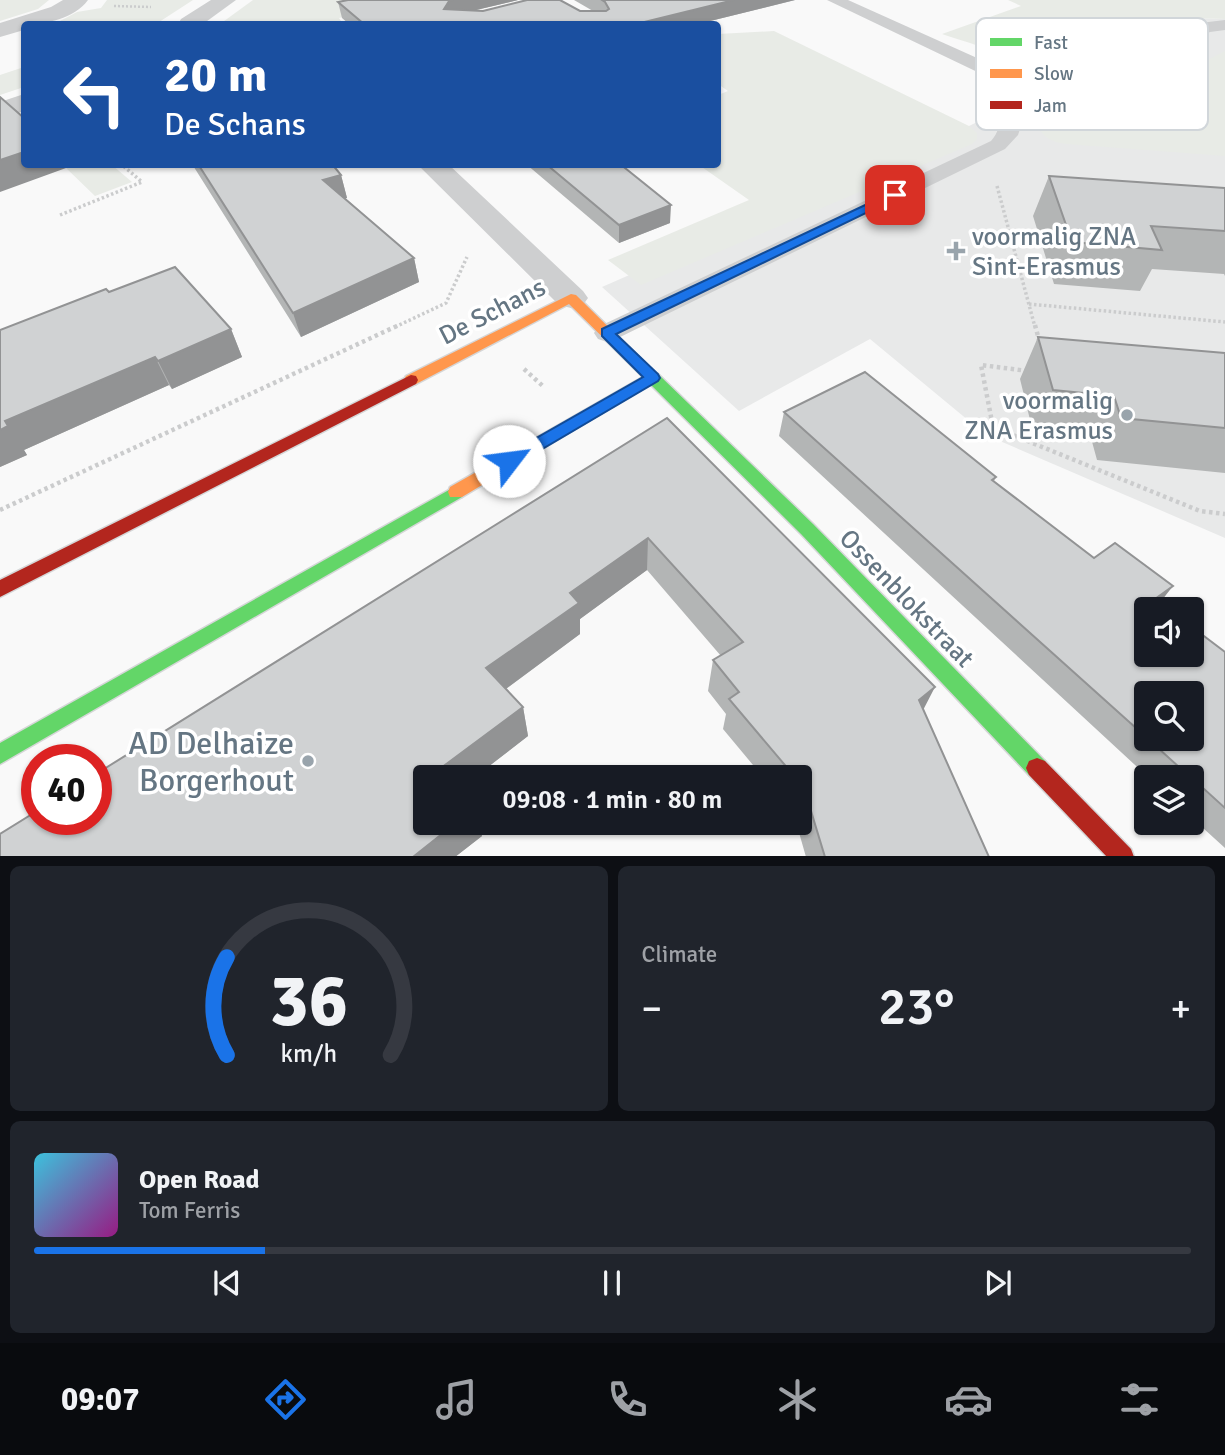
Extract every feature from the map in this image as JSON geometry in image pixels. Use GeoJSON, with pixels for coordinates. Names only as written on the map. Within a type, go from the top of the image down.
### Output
{"type":"FeatureCollection","features":[{"type":"Feature","properties":{"kind":"street"},"geometry":{"type":"LineString","coordinates":[[32,21],[50,16],[76,2]]}},
{"type":"Feature","properties":{"kind":"street"},"geometry":{"type":"LineString","coordinates":[[193,21],[217,5]]}},
{"type":"Feature","properties":{"kind":"street"},"geometry":{"type":"LineString","coordinates":[[0,30],[21,24]]}},
{"type":"Feature","properties":{"kind":"street"},"geometry":{"type":"LineString","coordinates":[[0,111],[21,103]]}},
{"type":"Feature","properties":{"kind":"street"},"geometry":{"type":"LineString","coordinates":[[435,168],[571,298]]}},
{"type":"Feature","properties":{"kind":"street","name":"De Schans"},"geometry":{"type":"LineString","coordinates":[[0,589],[571,298],[653,378]]}},
{"type":"Feature","properties":{"kind":"street"},"geometry":{"type":"LineString","coordinates":[[0,754],[653,378]]}},
{"type":"Feature","properties":{"kind":"street","name":"Ossenblokstraat"},"geometry":{"type":"LineString","coordinates":[[653,378],[807,529],[1123,856]]}},
{"type":"Feature","properties":{"kind":"lane"},"geometry":{"type":"LineString","coordinates":[[835,0],[976,64]]}},
{"type":"Feature","properties":{"kind":"lane"},"geometry":{"type":"LineString","coordinates":[[607,332],[998,145],[1010,130]]}},
{"type":"Feature","properties":{"kind":"path"},"geometry":{"type":"LineString","coordinates":[[76,2],[217,5]]}},
{"type":"Feature","properties":{"kind":"path"},"geometry":{"type":"LineString","coordinates":[[969,159],[993,171],[1042,350]]}},
{"type":"Feature","properties":{"kind":"path"},"geometry":{"type":"LineString","coordinates":[[60,215],[142,183],[125,168]]}},
{"type":"Feature","properties":{"kind":"path"},"geometry":{"type":"LineString","coordinates":[[0,510],[446,303],[468,254]]}},
{"type":"Feature","properties":{"kind":"path"},"geometry":{"type":"LineString","coordinates":[[446,303],[582,419]]}},
{"type":"Feature","properties":{"kind":"path"},"geometry":{"type":"LineString","coordinates":[[1030,304],[1225,322]]}},
{"type":"Feature","properties":{"kind":"path"},"geometry":{"type":"LineString","coordinates":[[1035,372],[981,365],[993,427],[1200,512],[1225,514]]}},
{"type":"Feature","properties":{"kind":"shaded area"},"geometry":{"type":"Polygon","coordinates":[[[0,0],[49,0],[38,9],[0,21],[0,0]]]}},
{"type":"Feature","properties":{"kind":"shaded area"},"geometry":{"type":"Polygon","coordinates":[[[107,0],[193,0],[161,21],[60,21],[77,12],[101,8],[107,0]]]}},
{"type":"Feature","properties":{"kind":"shaded area"},"geometry":{"type":"Polygon","coordinates":[[[253,0],[421,0],[339,18],[341,21],[224,21],[253,0]]]}},
{"type":"Feature","properties":{"kind":"shaded area"},"geometry":{"type":"Polygon","coordinates":[[[1008,0],[1225,0],[1225,19],[987,18],[1021,6],[1008,0]]]}},
{"type":"Feature","properties":{"kind":"shaded area","name":"voormalig ZNA Sint-Erasmus"},"geometry":{"type":"Polygon","coordinates":[[[1208,19],[1225,19],[1225,538],[986,435],[870,339],[739,411],[602,287],[976,123],[976,130],[1208,130],[1208,19]]]}},
{"type":"Feature","properties":{"kind":"shaded area"},"geometry":{"type":"Polygon","coordinates":[[[976,22],[976,45],[942,34],[976,22]]]}},
{"type":"Feature","properties":{"kind":"shaded area"},"geometry":{"type":"Polygon","coordinates":[[[774,31],[969,126],[977,133],[977,139],[972,144],[641,285],[608,260],[749,200],[703,168],[721,168],[721,94],[728,91],[721,86],[721,34],[774,31]]]}},
{"type":"Feature","properties":{"kind":"shaded area"},"geometry":{"type":"Polygon","coordinates":[[[1225,51],[1225,156],[1066,144],[1051,140],[1040,130],[1208,130],[1208,60],[1225,51]]]}},
{"type":"Feature","properties":{"kind":"shaded area"},"geometry":{"type":"Polygon","coordinates":[[[21,68],[21,88],[0,95],[0,75],[21,68]]]}},
{"type":"Feature","properties":{"kind":"shaded area"},"geometry":{"type":"Polygon","coordinates":[[[66,168],[116,168],[132,182],[95,196],[66,168]]]}},
{"type":"Feature","properties":{"kind":"building"},"geometry":{"type":"Polygon","coordinates":[[[453,0],[449,1],[444,9],[483,11],[527,0],[560,0],[580,11],[606,11],[609,9],[602,0],[734,0],[648,21],[360,21],[338,2],[453,0]]]}},
{"type":"Feature","properties":{"kind":"building"},"geometry":{"type":"Polygon","coordinates":[[[0,97],[21,115],[21,153],[0,160],[0,97]]]}},
{"type":"Feature","properties":{"kind":"building"},"geometry":{"type":"Polygon","coordinates":[[[201,168],[335,168],[341,175],[323,180],[414,258],[293,313],[201,168]]]}},
{"type":"Feature","properties":{"kind":"building"},"geometry":{"type":"Polygon","coordinates":[[[551,168],[625,168],[671,205],[619,225],[551,168]]]}},
{"type":"Feature","properties":{"kind":"building"},"geometry":{"type":"Polygon","coordinates":[[[1049,176],[1225,188],[1225,231],[1151,226],[1162,250],[1072,242],[1049,176]]]}},
{"type":"Feature","properties":{"kind":"building"},"geometry":{"type":"Polygon","coordinates":[[[175,267],[231,329],[158,361],[155,357],[5,421],[8,426],[0,430],[0,330],[106,289],[109,292],[175,267]]]}},
{"type":"Feature","properties":{"kind":"building"},"geometry":{"type":"Polygon","coordinates":[[[1038,337],[1225,353],[1225,428],[1121,418],[1114,396],[1053,390],[1038,337]]]}},
{"type":"Feature","properties":{"kind":"building"},"geometry":{"type":"Polygon","coordinates":[[[865,372],[996,477],[992,480],[1094,558],[1115,543],[1173,586],[1158,597],[1134,597],[1134,667],[1204,667],[1204,636],[1225,652],[1225,808],[1204,789],[1204,765],[1177,765],[1161,751],[1204,751],[1204,681],[1134,681],[1134,726],[784,412],[865,372]]]}},
{"type":"Feature","properties":{"kind":"building"},"geometry":{"type":"Polygon","coordinates":[[[667,418],[935,687],[919,700],[989,856],[825,856],[812,814],[812,765],[785,765],[729,699],[739,692],[713,660],[743,642],[648,538],[570,593],[579,603],[486,668],[523,707],[445,765],[413,765],[413,835],[441,835],[414,856],[0,856],[0,834],[21,821],[21,835],[112,835],[112,764],[667,418]]]}},
{"type":"Feature","properties":{"kind":"traffic: fast"},"geometry":{"type":"LineString","coordinates":[[653,378],[807,529],[1037,768]]}},
{"type":"Feature","properties":{"kind":"traffic: fast"},"geometry":{"type":"LineString","coordinates":[[0,754],[456,492]]}},
{"type":"Feature","properties":{"kind":"traffic: slow"},"geometry":{"type":"LineString","coordinates":[[411,380],[571,298],[653,378],[456,492]]}},
{"type":"Feature","properties":{"kind":"traffic: jam"},"geometry":{"type":"LineString","coordinates":[[0,589],[411,380]]}},
{"type":"Feature","properties":{"kind":"traffic: jam"},"geometry":{"type":"LineString","coordinates":[[1037,768],[1122,856]]}},
{"type":"Feature","properties":{"kind":"place","name":"voormalig ZNA Sint-Erasmus"},"geometry":{"type":"Point","coordinates":[956,251]}},
{"type":"Feature","properties":{"kind":"place","name":"voormalig ZNA Erasmus"},"geometry":{"type":"Point","coordinates":[1127,415]}},
{"type":"Feature","properties":{"kind":"place","name":"AD Delhaize Borgerhout"},"geometry":{"type":"Point","coordinates":[308,761]}},
{"type":"Feature","properties":{"kind":"route"},"geometry":{"type":"LineString","coordinates":[[509,461],[653,378],[607,332],[895,195]]}}]}
